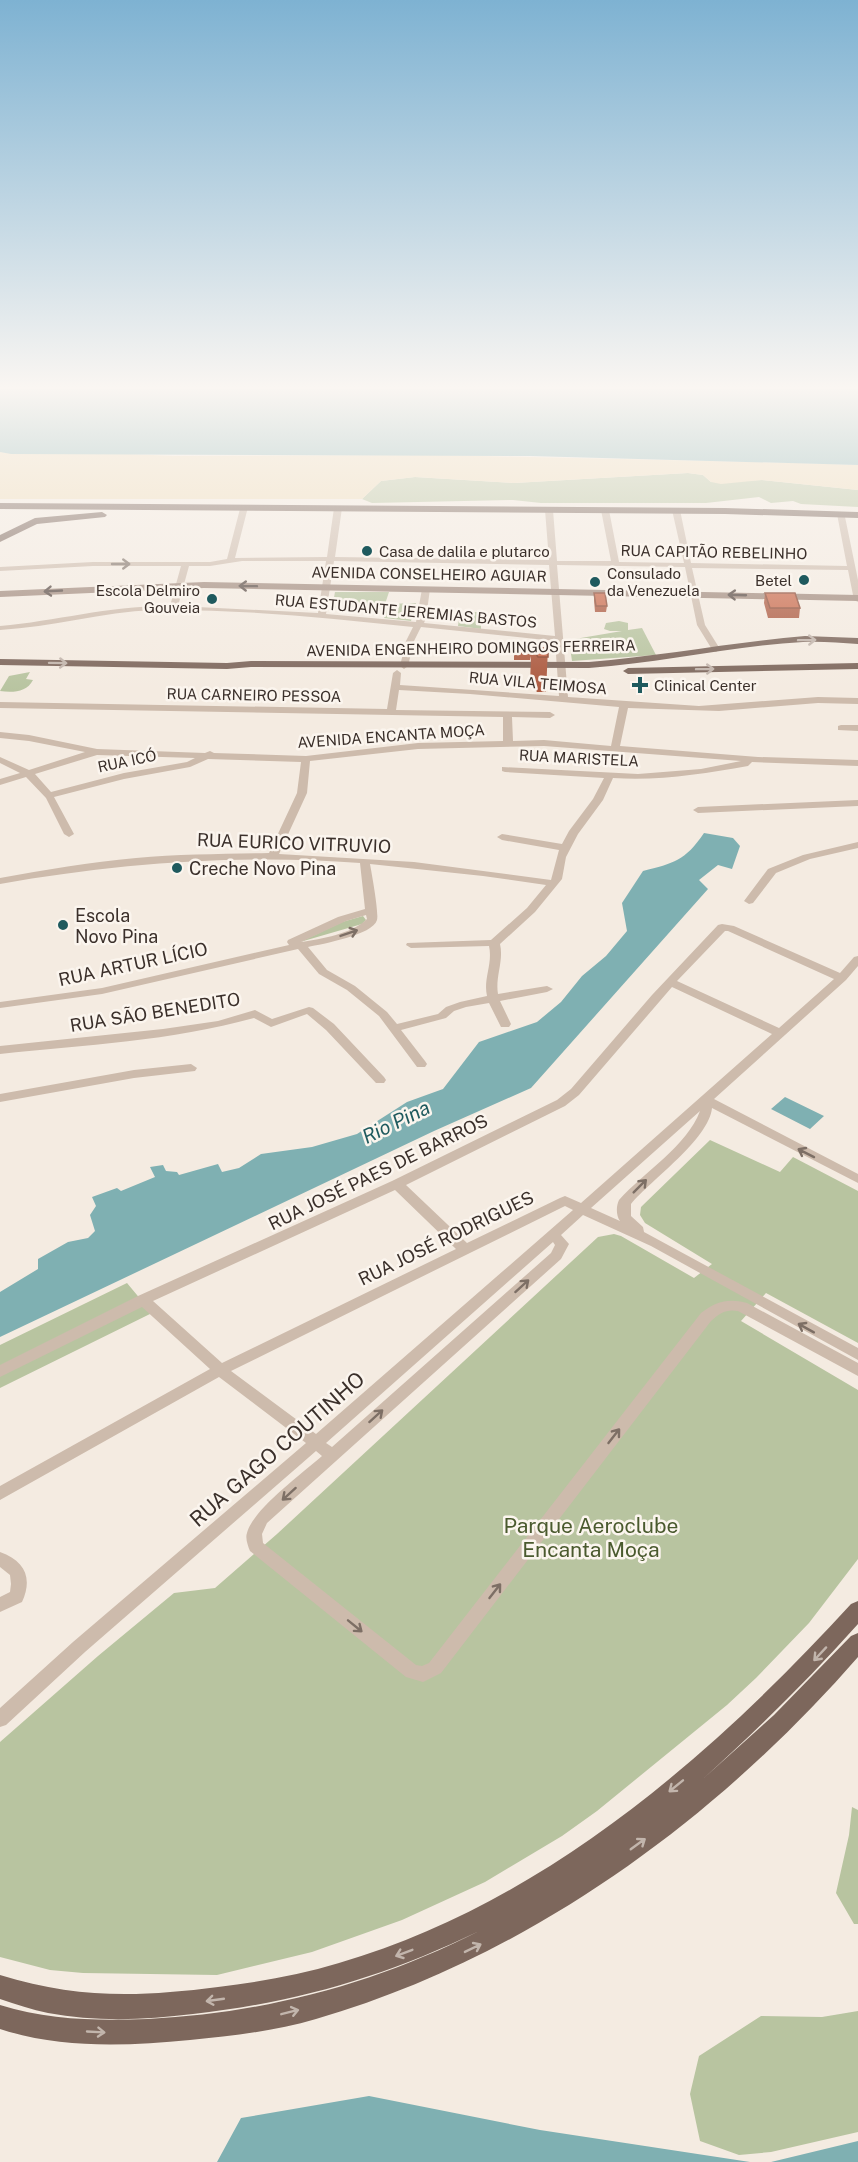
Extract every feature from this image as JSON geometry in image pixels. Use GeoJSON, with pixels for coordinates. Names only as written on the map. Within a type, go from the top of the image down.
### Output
{"type":"FeatureCollection","features":[{"type":"Feature","properties":{"kind":"main road"},"geometry":{"type":"LineString","coordinates":[[4,506],[676,510],[858,515]]}},
{"type":"Feature","properties":{"kind":"main road"},"geometry":{"type":"LineString","coordinates":[[4,506],[32,512],[34,521]]}},
{"type":"Feature","properties":{"kind":"main road"},"geometry":{"type":"LineString","coordinates":[[0,539],[34,521],[156,508]]}},
{"type":"Feature","properties":{"kind":"main road","name":"AVENIDA CONSELHEIRO AGUIAR"},"geometry":{"type":"LineString","coordinates":[[0,594],[179,585],[858,599]]}},
{"type":"Feature","properties":{"kind":"main road","name":"AVENIDA ENGENHEIRO DOMINGOS FERREIRA"},"geometry":{"type":"LineString","coordinates":[[562,669],[805,639],[858,641]]}},
{"type":"Feature","properties":{"kind":"main road","name":"AVENIDA ENGENHEIRO DOMINGOS FERREIRA"},"geometry":{"type":"LineString","coordinates":[[0,662],[227,666],[262,670],[858,666]]}},
{"type":"Feature","properties":{"kind":"main road"},"geometry":{"type":"LineString","coordinates":[[0,1988],[48,2001],[88,2005],[143,2007],[193,2003],[273,1992],[357,1970],[447,1934],[522,1895],[624,1828],[734,1738],[797,1678],[858,1610]]}},
{"type":"Feature","properties":{"kind":"main road"},"geometry":{"type":"LineString","coordinates":[[0,2018],[38,2028],[103,2032],[199,2029],[262,2019],[342,1999],[419,1974],[534,1916],[659,1829],[729,1771],[796,1709],[858,1641]]}},
{"type":"Feature","properties":{"kind":"street"},"geometry":{"type":"LineString","coordinates":[[230,561],[244,507]]}},
{"type":"Feature","properties":{"kind":"street"},"geometry":{"type":"LineString","coordinates":[[322,615],[338,508]]}},
{"type":"Feature","properties":{"kind":"street"},"geometry":{"type":"LineString","coordinates":[[549,510],[564,699]]}},
{"type":"Feature","properties":{"kind":"street"},"geometry":{"type":"LineString","coordinates":[[605,510],[615,564]]}},
{"type":"Feature","properties":{"kind":"street"},"geometry":{"type":"LineString","coordinates":[[676,510],[701,625],[716,649]]}},
{"type":"Feature","properties":{"kind":"street"},"geometry":{"type":"LineString","coordinates":[[841,514],[853,562],[858,599]]}},
{"type":"Feature","properties":{"kind":"street","name":"RUA CAPITÃO REBELINHO"},"geometry":{"type":"LineString","coordinates":[[0,569],[93,564],[186,564],[331,559],[687,565],[853,562]]}},
{"type":"Feature","properties":{"kind":"street"},"geometry":{"type":"LineString","coordinates":[[173,609],[186,564]]}},
{"type":"Feature","properties":{"kind":"street"},"geometry":{"type":"LineString","coordinates":[[391,713],[394,687],[408,645],[420,624],[426,589]]}},
{"type":"Feature","properties":{"kind":"street","name":"RUA ESTUDANTE JEREMIAS BASTOS"},"geometry":{"type":"LineString","coordinates":[[0,628],[130,609],[173,609],[322,615],[559,639]]}},
{"type":"Feature","properties":{"kind":"street","name":"RUA VILA TEIMOSA"},"geometry":{"type":"LineString","coordinates":[[394,687],[451,689],[702,709],[830,700],[858,701]]}},
{"type":"Feature","properties":{"kind":"street"},"geometry":{"type":"LineString","coordinates":[[615,747],[624,704]]}},
{"type":"Feature","properties":{"kind":"street","name":"RUA CARNEIRO PESSOA"},"geometry":{"type":"LineString","coordinates":[[0,705],[550,716]]}},
{"type":"Feature","properties":{"kind":"street"},"geometry":{"type":"LineString","coordinates":[[507,715],[508,743]]}},
{"type":"Feature","properties":{"kind":"street"},"geometry":{"type":"LineString","coordinates":[[841,728],[858,728]]}},
{"type":"Feature","properties":{"kind":"street","name":"AVENIDA ENCANTA MOÇA"},"geometry":{"type":"LineString","coordinates":[[0,735],[29,738],[97,752],[306,759],[418,746],[544,743],[758,760],[858,764]]}},
{"type":"Feature","properties":{"kind":"street"},"geometry":{"type":"LineString","coordinates":[[0,782],[32,774],[97,752]]}},
{"type":"Feature","properties":{"kind":"street","name":"RUA ICÓ"},"geometry":{"type":"LineString","coordinates":[[49,795],[124,776],[190,764],[210,754]]}},
{"type":"Feature","properties":{"kind":"street"},"geometry":{"type":"LineString","coordinates":[[273,856],[302,793],[306,759]]}},
{"type":"Feature","properties":{"kind":"street"},"geometry":{"type":"LineString","coordinates":[[0,760],[32,774],[49,795],[69,834]]}},
{"type":"Feature","properties":{"kind":"street","name":"RUA MARISTELA"},"geometry":{"type":"LineString","coordinates":[[505,769],[609,777],[670,776],[758,760]]}},
{"type":"Feature","properties":{"kind":"street"},"geometry":{"type":"LineString","coordinates":[[411,945],[494,943],[538,903],[557,879],[561,857],[573,833],[605,788],[609,777]]}},
{"type":"Feature","properties":{"kind":"street"},"geometry":{"type":"LineString","coordinates":[[698,810],[858,803]]}},
{"type":"Feature","properties":{"kind":"street"},"geometry":{"type":"LineString","coordinates":[[502,837],[566,848]]}},
{"type":"Feature","properties":{"kind":"street"},"geometry":{"type":"LineString","coordinates":[[749,901],[772,871],[807,857],[858,845]]}},
{"type":"Feature","properties":{"kind":"street","name":"RUA EURICO VITRUVIO"},"geometry":{"type":"LineString","coordinates":[[0,881],[117,862],[200,855],[273,856],[439,866],[552,883]]}},
{"type":"Feature","properties":{"kind":"street","name":"RUA ARTUR LÍCIO"},"geometry":{"type":"LineString","coordinates":[[0,1005],[49,1000],[111,989],[306,941],[344,935],[368,926],[372,920],[372,910],[365,862]]}},
{"type":"Feature","properties":{"kind":"street","name":"RUA JOSÉ PAES DE BARROS"},"geometry":{"type":"LineString","coordinates":[[0,1371],[143,1300],[397,1184],[561,1103],[575,1092],[670,982],[722,927],[730,928],[842,978]]}},
{"type":"Feature","properties":{"kind":"street"},"geometry":{"type":"LineString","coordinates":[[306,941],[323,972],[351,988],[383,1014],[421,1064]]}},
{"type":"Feature","properties":{"kind":"street"},"geometry":{"type":"LineString","coordinates":[[494,943],[497,958],[491,981],[493,998],[505,1024]]}},
{"type":"Feature","properties":{"kind":"street"},"geometry":{"type":"LineString","coordinates":[[858,958],[842,978],[582,1209],[656,1244],[858,1355]]}},
{"type":"Feature","properties":{"kind":"street"},"geometry":{"type":"LineString","coordinates":[[670,982],[780,1033]]}},
{"type":"Feature","properties":{"kind":"street"},"geometry":{"type":"LineString","coordinates":[[395,1028],[442,1016],[450,1009],[464,1004],[547,989]]}},
{"type":"Feature","properties":{"kind":"street","name":"RUA SÃO BENEDITO"},"geometry":{"type":"LineString","coordinates":[[0,1050],[163,1033],[219,1024],[255,1014],[271,1023],[306,1010],[312,1011],[330,1027],[380,1080]]}},
{"type":"Feature","properties":{"kind":"street"},"geometry":{"type":"LineString","coordinates":[[0,1098],[124,1076],[191,1068]]}},
{"type":"Feature","properties":{"kind":"street"},"geometry":{"type":"LineString","coordinates":[[707,1100],[858,1179]]}},
{"type":"Feature","properties":{"kind":"street"},"geometry":{"type":"LineString","coordinates":[[656,1244],[627,1221],[622,1212],[624,1203],[698,1129],[708,1109],[707,1100]]}},
{"type":"Feature","properties":{"kind":"street"},"geometry":{"type":"LineString","coordinates":[[397,1184],[465,1249]]}},
{"type":"Feature","properties":{"kind":"street","name":"RUA JOSÉ RODRIGUES"},"geometry":{"type":"LineString","coordinates":[[0,1494],[219,1370],[465,1249],[565,1201],[582,1209]]}},
{"type":"Feature","properties":{"kind":"street","name":"RUA GAGO COUTINHO"},"geometry":{"type":"LineString","coordinates":[[0,1719],[582,1209]]}},
{"type":"Feature","properties":{"kind":"street"},"geometry":{"type":"LineString","coordinates":[[554,1235],[562,1244],[556,1256],[261,1519],[254,1534],[256,1546],[412,1672],[423,1674],[435,1668],[706,1317],[716,1308],[727,1304],[742,1307],[858,1370]]}},
{"type":"Feature","properties":{"kind":"street"},"geometry":{"type":"LineString","coordinates":[[143,1300],[219,1370],[333,1455]]}},
{"type":"Feature","properties":{"kind":"street"},"geometry":{"type":"LineString","coordinates":[[0,1559],[18,1573],[21,1584],[15,1598],[0,1605]]}},
{"type":"Feature","properties":{"kind":"green space"},"geometry":{"type":"Polygon","coordinates":[[[372,490],[858,490],[858,507],[801,504],[793,501],[771,503],[759,497],[706,503],[541,503],[513,500],[372,503],[362,499],[372,490]]]}},
{"type":"Feature","properties":{"kind":"green space"},"geometry":{"type":"Polygon","coordinates":[[[335,592],[389,592],[385,604],[416,603],[411,621],[384,618],[386,607],[332,608],[335,592]]]}},
{"type":"Feature","properties":{"kind":"green space"},"geometry":{"type":"Polygon","coordinates":[[[460,612],[486,612],[485,618],[481,619],[481,629],[458,626],[460,612]]]}},
{"type":"Feature","properties":{"kind":"green space"},"geometry":{"type":"Polygon","coordinates":[[[619,621],[628,623],[628,630],[642,628],[656,655],[572,661],[569,640],[622,631],[604,629],[606,623],[619,621]]]}},
{"type":"Feature","properties":{"kind":"green space"},"geometry":{"type":"Polygon","coordinates":[[[30,672],[26,679],[33,680],[27,687],[15,692],[0,691],[9,676],[30,672]]]}},
{"type":"Feature","properties":{"kind":"green space"},"geometry":{"type":"Polygon","coordinates":[[[363,916],[366,920],[362,924],[300,942],[342,922],[363,916]]]}},
{"type":"Feature","properties":{"kind":"green space","name":"Parque Aeroclube Encanta Moça"},"geometry":{"type":"Polygon","coordinates":[[[710,1140],[780,1172],[793,1157],[858,1191],[858,1343],[766,1293],[741,1321],[858,1390],[858,1559],[809,1623],[727,1705],[597,1811],[562,1836],[485,1882],[402,1920],[312,1952],[217,1975],[83,1973],[50,1970],[0,1957],[0,1742],[174,1593],[215,1588],[277,1534],[598,1237],[614,1234],[621,1236],[694,1278],[712,1264],[645,1223],[640,1215],[641,1207],[710,1140]]]}},
{"type":"Feature","properties":{"kind":"green space"},"geometry":{"type":"Polygon","coordinates":[[[127,1283],[152,1313],[0,1388],[0,1345],[127,1283]]]}},
{"type":"Feature","properties":{"kind":"green space"},"geometry":{"type":"Polygon","coordinates":[[[852,1807],[858,1810],[858,1924],[854,1924],[836,1893],[849,1835],[852,1807]]]}},
{"type":"Feature","properties":{"kind":"green space"},"geometry":{"type":"Polygon","coordinates":[[[858,2011],[858,2132],[771,2152],[739,2155],[700,2141],[690,2094],[699,2056],[761,2016],[822,2017],[858,2011]]]}},
{"type":"Feature","properties":{"kind":"sand"},"geometry":{"type":"Polygon","coordinates":[[[0,490],[372,490],[362,499],[0,499],[0,490]]]}},
{"type":"Feature","properties":{"kind":"water","name":"Rio Pina"},"geometry":{"type":"Polygon","coordinates":[[[704,833],[733,838],[740,846],[732,869],[718,865],[699,880],[708,889],[531,1088],[434,1131],[0,1337],[0,1292],[38,1269],[38,1259],[68,1242],[88,1238],[95,1231],[90,1215],[96,1206],[92,1197],[117,1188],[121,1191],[155,1177],[150,1167],[163,1165],[166,1171],[177,1172],[179,1175],[218,1164],[222,1172],[239,1168],[261,1154],[312,1147],[357,1134],[407,1102],[443,1089],[479,1042],[537,1022],[561,1002],[582,976],[606,956],[627,931],[622,903],[643,871],[678,860],[691,850],[704,833]]]}},
{"type":"Feature","properties":{"kind":"water"},"geometry":{"type":"Polygon","coordinates":[[[785,1097],[824,1116],[810,1129],[771,1109],[785,1097]]]}},
{"type":"Feature","properties":{"kind":"water"},"geometry":{"type":"Polygon","coordinates":[[[369,2096],[540,2130],[750,2162],[217,2162],[241,2118],[369,2096]]]}},
{"type":"Feature","properties":{"kind":"water"},"geometry":{"type":"Polygon","coordinates":[[[858,2141],[858,2162],[771,2162],[858,2141]]]}},
{"type":"Feature","properties":{"kind":"building"},"geometry":{"type":"Polygon","coordinates":[[[594,593],[605,593],[607,606],[596,606],[594,593]]]}},
{"type":"Feature","properties":{"kind":"building"},"geometry":{"type":"Polygon","coordinates":[[[765,593],[795,593],[800,608],[770,608],[765,593]]]}},
{"type":"Feature","properties":{"kind":"building"},"geometry":{"type":"Polygon","coordinates":[[[518,643],[533,647],[530,653],[514,653],[518,643]]]}},
{"type":"Feature","properties":{"kind":"building"},"geometry":{"type":"Polygon","coordinates":[[[532,648],[548,648],[548,657],[538,657],[532,648]]]}},
{"type":"Feature","properties":{"kind":"place","name":"Casa de dalila e plutarco"},"geometry":{"type":"Point","coordinates":[367,551]}},
{"type":"Feature","properties":{"kind":"place","name":"Betel"},"geometry":{"type":"Point","coordinates":[804,580]}},
{"type":"Feature","properties":{"kind":"place","name":"Consulado da Venezuela"},"geometry":{"type":"Point","coordinates":[595,582]}},
{"type":"Feature","properties":{"kind":"place","name":"Escola Delmiro Gouveia"},"geometry":{"type":"Point","coordinates":[212,599]}},
{"type":"Feature","properties":{"kind":"place","name":"Clinical Center"},"geometry":{"type":"Point","coordinates":[640,685]}},
{"type":"Feature","properties":{"kind":"place","name":"Creche Novo Pina"},"geometry":{"type":"Point","coordinates":[177,868]}},
{"type":"Feature","properties":{"kind":"place","name":"Escola Novo Pina"},"geometry":{"type":"Point","coordinates":[63,925]}}]}
